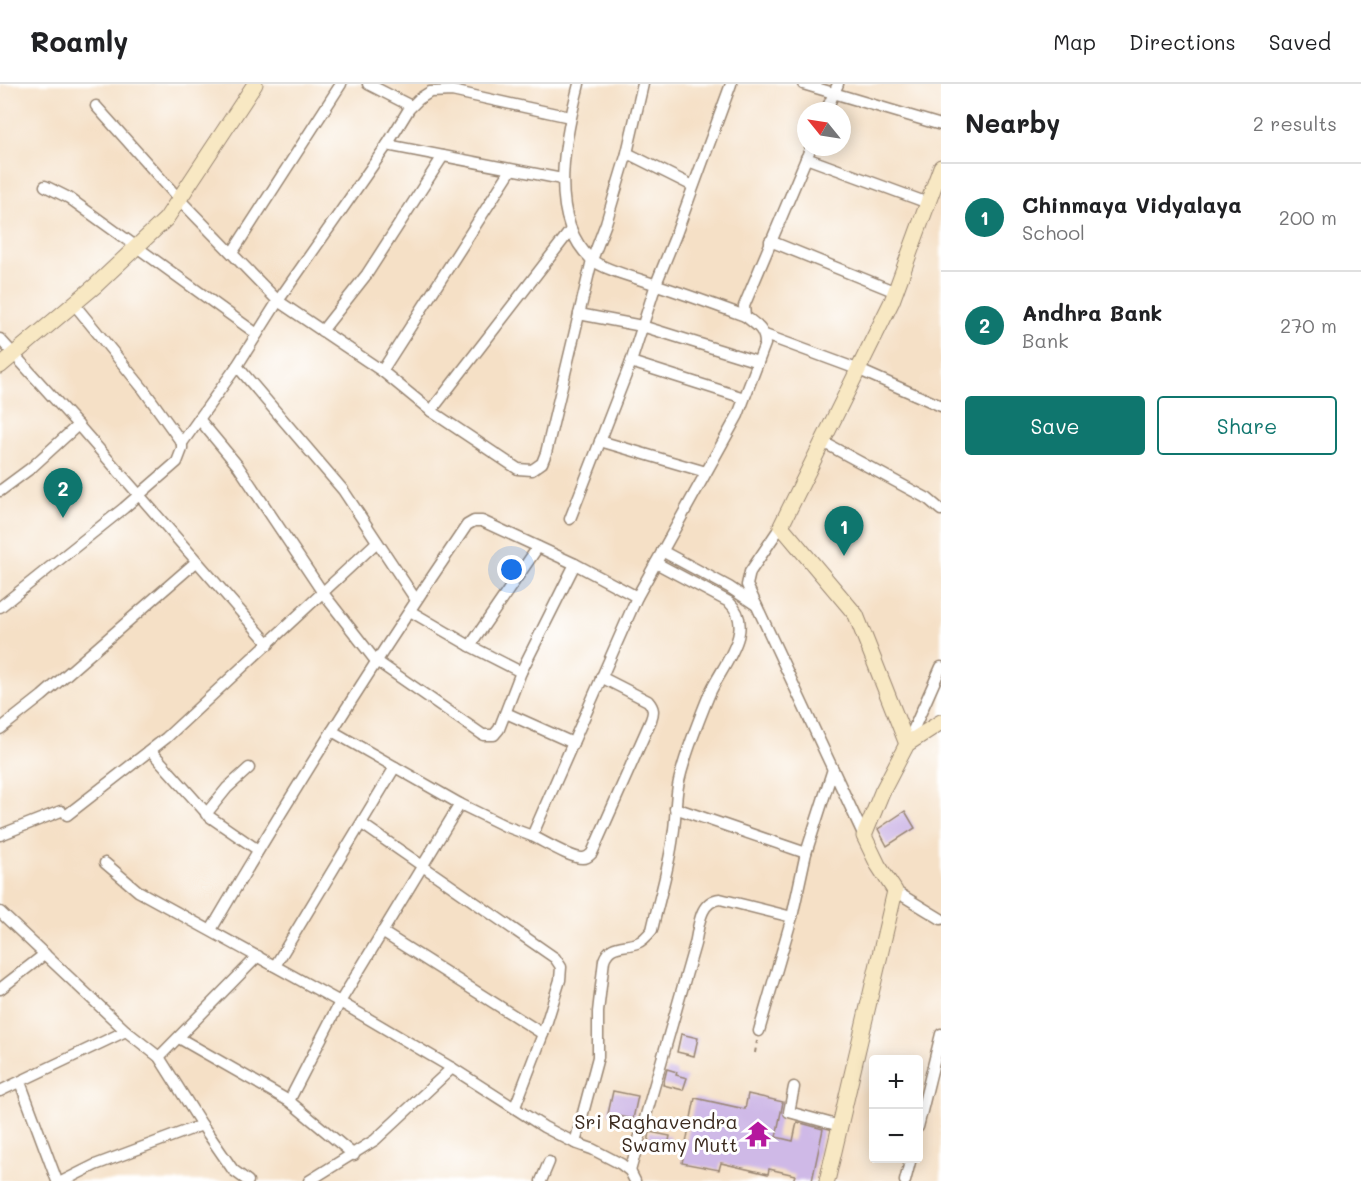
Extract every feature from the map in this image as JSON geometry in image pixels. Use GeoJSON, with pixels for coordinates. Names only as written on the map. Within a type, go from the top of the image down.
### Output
{"type":"FeatureCollection","features":[{"type":"Feature","properties":{"kind":"street"},"geometry":{"type":"LineString","coordinates":[[0,366],[74,304],[166,219],[255,84]]}},
{"type":"Feature","properties":{"kind":"street"},"geometry":{"type":"LineString","coordinates":[[232,253],[341,84]]}},
{"type":"Feature","properties":{"kind":"street"},"geometry":{"type":"LineString","coordinates":[[368,84],[411,106]]}},
{"type":"Feature","properties":{"kind":"street"},"geometry":{"type":"LineString","coordinates":[[532,836],[637,597],[738,415],[765,344],[762,329],[746,316],[592,260],[570,231],[562,179],[566,139],[579,84]]}},
{"type":"Feature","properties":{"kind":"street"},"geometry":{"type":"LineString","coordinates":[[96,106],[276,304],[382,371],[431,411],[518,469],[536,469],[542,463],[546,453],[592,260],[606,223],[627,153],[643,84]]}},
{"type":"Feature","properties":{"kind":"street"},"geometry":{"type":"LineString","coordinates":[[570,519],[631,362],[656,284],[731,84]]}},
{"type":"Feature","properties":{"kind":"street"},"geometry":{"type":"LineString","coordinates":[[803,84],[835,89],[941,125]]}},
{"type":"Feature","properties":{"kind":"street"},"geometry":{"type":"LineString","coordinates":[[182,442],[237,366],[276,304],[387,145],[411,106],[419,99],[430,92],[452,91],[570,117]]}},
{"type":"Feature","properties":{"kind":"street"},"geometry":{"type":"LineString","coordinates":[[387,145],[562,179]]}},
{"type":"Feature","properties":{"kind":"street"},"geometry":{"type":"LineString","coordinates":[[627,153],[693,186]]}},
{"type":"Feature","properties":{"kind":"street"},"geometry":{"type":"LineString","coordinates":[[322,331],[367,274],[443,156]]}},
{"type":"Feature","properties":{"kind":"street"},"geometry":{"type":"LineString","coordinates":[[746,316],[744,306],[747,295],[806,156]]}},
{"type":"Feature","properties":{"kind":"street"},"geometry":{"type":"LineString","coordinates":[[817,156],[928,203]]}},
{"type":"Feature","properties":{"kind":"street"},"geometry":{"type":"LineString","coordinates":[[941,167],[896,292],[781,526],[748,579],[747,585],[878,865],[895,891],[941,919]]}},
{"type":"Feature","properties":{"kind":"street"},"geometry":{"type":"LineString","coordinates":[[382,371],[511,170]]}},
{"type":"Feature","properties":{"kind":"street"},"geometry":{"type":"LineString","coordinates":[[45,186],[69,198],[259,331]]}},
{"type":"Feature","properties":{"kind":"street"},"geometry":{"type":"LineString","coordinates":[[431,411],[570,231]]}},
{"type":"Feature","properties":{"kind":"street"},"geometry":{"type":"LineString","coordinates":[[770,241],[896,292]]}},
{"type":"Feature","properties":{"kind":"street"},"geometry":{"type":"LineString","coordinates":[[0,607],[138,496],[177,462],[183,449],[182,442],[151,399],[74,304]]}},
{"type":"Feature","properties":{"kind":"street"},"geometry":{"type":"LineString","coordinates":[[579,314],[642,326],[758,362]]}},
{"type":"Feature","properties":{"kind":"street"},"geometry":{"type":"LineString","coordinates":[[765,335],[857,369],[941,406]]}},
{"type":"Feature","properties":{"kind":"street"},"geometry":{"type":"LineString","coordinates":[[0,339],[269,644]]}},
{"type":"Feature","properties":{"kind":"street"},"geometry":{"type":"LineString","coordinates":[[631,362],[744,398]]}},
{"type":"Feature","properties":{"kind":"street"},"geometry":{"type":"LineString","coordinates":[[237,366],[343,490],[416,600]]}},
{"type":"Feature","properties":{"kind":"street"},"geometry":{"type":"LineString","coordinates":[[199,419],[238,466],[323,593],[375,660],[483,735],[494,735],[506,713],[521,672],[575,564]]}},
{"type":"Feature","properties":{"kind":"street"},"geometry":{"type":"LineString","coordinates":[[0,491],[31,468],[78,425]]}},
{"type":"Feature","properties":{"kind":"street"},"geometry":{"type":"LineString","coordinates":[[600,441],[706,472]]}},
{"type":"Feature","properties":{"kind":"street"},"geometry":{"type":"LineString","coordinates":[[821,441],[928,499],[941,510]]}},
{"type":"Feature","properties":{"kind":"street"},"geometry":{"type":"LineString","coordinates":[[211,930],[375,660],[467,525],[474,521],[482,521],[575,564],[637,597]]}},
{"type":"Feature","properties":{"kind":"street"},"geometry":{"type":"LineString","coordinates":[[781,526],[856,615],[907,744]]}},
{"type":"Feature","properties":{"kind":"street"},"geometry":{"type":"LineString","coordinates":[[0,835],[64,813],[151,751],[378,542]]}},
{"type":"Feature","properties":{"kind":"street"},"geometry":{"type":"LineString","coordinates":[[470,646],[538,547]]}},
{"type":"Feature","properties":{"kind":"street"},"geometry":{"type":"LineString","coordinates":[[662,551],[729,587],[756,605]]}},
{"type":"Feature","properties":{"kind":"street"},"geometry":{"type":"LineString","coordinates":[[0,729],[42,696],[196,562]]}},
{"type":"Feature","properties":{"kind":"street"},"geometry":{"type":"LineString","coordinates":[[575,1143],[598,1057],[597,1012],[604,960],[613,948],[636,943],[652,930],[674,836],[675,808],[683,765],[710,694],[740,633],[741,620],[738,609],[656,563]]}},
{"type":"Feature","properties":{"kind":"street"},"geometry":{"type":"LineString","coordinates":[[410,611],[521,672]]}},
{"type":"Feature","properties":{"kind":"street"},"geometry":{"type":"LineString","coordinates":[[864,836],[882,792],[907,744],[941,667]]}},
{"type":"Feature","properties":{"kind":"street"},"geometry":{"type":"LineString","coordinates":[[332,731],[460,804],[581,859],[587,858],[592,853],[654,713],[648,701],[601,677]]}},
{"type":"Feature","properties":{"kind":"street"},"geometry":{"type":"LineString","coordinates":[[506,713],[573,744]]}},
{"type":"Feature","properties":{"kind":"street"},"geometry":{"type":"LineString","coordinates":[[907,744],[941,722]]}},
{"type":"Feature","properties":{"kind":"street"},"geometry":{"type":"LineString","coordinates":[[151,751],[206,814],[258,850]]}},
{"type":"Feature","properties":{"kind":"street"},"geometry":{"type":"LineString","coordinates":[[275,966],[395,767]]}},
{"type":"Feature","properties":{"kind":"street"},"geometry":{"type":"LineString","coordinates":[[206,814],[227,788],[249,768]]}},
{"type":"Feature","properties":{"kind":"street"},"geometry":{"type":"LineString","coordinates":[[759,1031],[792,917],[806,853],[833,769]]}},
{"type":"Feature","properties":{"kind":"street"},"geometry":{"type":"LineString","coordinates":[[289,1101],[340,1002],[460,804]]}},
{"type":"Feature","properties":{"kind":"street"},"geometry":{"type":"LineString","coordinates":[[675,808],[806,853]]}},
{"type":"Feature","properties":{"kind":"street"},"geometry":{"type":"LineString","coordinates":[[362,825],[555,958],[561,967],[560,980],[543,1034],[515,1107]]}},
{"type":"Feature","properties":{"kind":"street"},"geometry":{"type":"LineString","coordinates":[[105,863],[138,891],[340,1002],[452,1068],[544,1127],[611,1158],[632,1176],[706,905],[712,900],[720,899],[792,917]]}},
{"type":"Feature","properties":{"kind":"street"},"geometry":{"type":"LineString","coordinates":[[827,1181],[895,891]]}},
{"type":"Feature","properties":{"kind":"street"},"geometry":{"type":"LineString","coordinates":[[0,912],[126,1031],[159,1057],[233,1170],[248,1181]]}},
{"type":"Feature","properties":{"kind":"street"},"geometry":{"type":"LineString","coordinates":[[382,932],[543,1034]]}},
{"type":"Feature","properties":{"kind":"street"},"geometry":{"type":"LineString","coordinates":[[0,989],[45,954]]}},
{"type":"Feature","properties":{"kind":"street"},"geometry":{"type":"LineString","coordinates":[[159,1057],[258,956]]}},
{"type":"Feature","properties":{"kind":"street"},"geometry":{"type":"LineString","coordinates":[[0,1091],[126,1031]]}},
{"type":"Feature","properties":{"kind":"street"},"geometry":{"type":"LineString","coordinates":[[922,1109],[941,1034]]}},
{"type":"Feature","properties":{"kind":"street"},"geometry":{"type":"LineString","coordinates":[[179,1038],[289,1101],[354,1155]]}},
{"type":"Feature","properties":{"kind":"street"},"geometry":{"type":"LineString","coordinates":[[309,1181],[354,1155],[392,1126],[452,1068]]}},
{"type":"Feature","properties":{"kind":"street"},"geometry":{"type":"LineString","coordinates":[[20,1082],[57,1181]]}},
{"type":"Feature","properties":{"kind":"street"},"geometry":{"type":"LineString","coordinates":[[794,1087],[789,1112],[840,1126]]}},
{"type":"Feature","properties":{"kind":"street"},"geometry":{"type":"LineString","coordinates":[[63,1181],[95,1165],[202,1125]]}},
{"type":"Feature","properties":{"kind":"street"},"geometry":{"type":"LineString","coordinates":[[541,1181],[549,1162]]}},
{"type":"Feature","properties":{"kind":"street"},"geometry":{"type":"LineString","coordinates":[[905,1181],[910,1163]]}},
{"type":"Feature","properties":{"kind":"building"},"geometry":{"type":"Polygon","coordinates":[[[905,811],[915,828],[887,846],[878,829],[905,811]]]}},
{"type":"Feature","properties":{"kind":"building"},"geometry":{"type":"Polygon","coordinates":[[[681,1034],[698,1038],[694,1056],[677,1052],[681,1034]]]}},
{"type":"Feature","properties":{"kind":"building"},"geometry":{"type":"Polygon","coordinates":[[[667,1069],[687,1078],[683,1090],[663,1085],[667,1069]]]}},
{"type":"Feature","properties":{"kind":"building"},"geometry":{"type":"Polygon","coordinates":[[[613,1091],[638,1096],[633,1119],[608,1114],[613,1091]]]}},
{"type":"Feature","properties":{"kind":"building"},"geometry":{"type":"Polygon","coordinates":[[[748,1094],[783,1102],[776,1137],[793,1141],[797,1122],[823,1129],[812,1181],[793,1181],[795,1175],[769,1169],[768,1174],[721,1163],[719,1170],[682,1163],[695,1098],[745,1109],[748,1094]]]}},
{"type":"Feature","properties":{"kind":"building"},"geometry":{"type":"Polygon","coordinates":[[[650,1132],[670,1136],[667,1151],[647,1147],[650,1132]]]}},
{"type":"Feature","properties":{"kind":"place","name":"Andhra Bank"},"geometry":{"type":"Point","coordinates":[63,518]}},
{"type":"Feature","properties":{"kind":"place","name":"Chinmaya Vidyalaya"},"geometry":{"type":"Point","coordinates":[844,556]}},
{"type":"Feature","properties":{"kind":"place","name":"Sri Raghavendra Swamy Mutt"},"geometry":{"type":"Point","coordinates":[758,1134]}}]}
